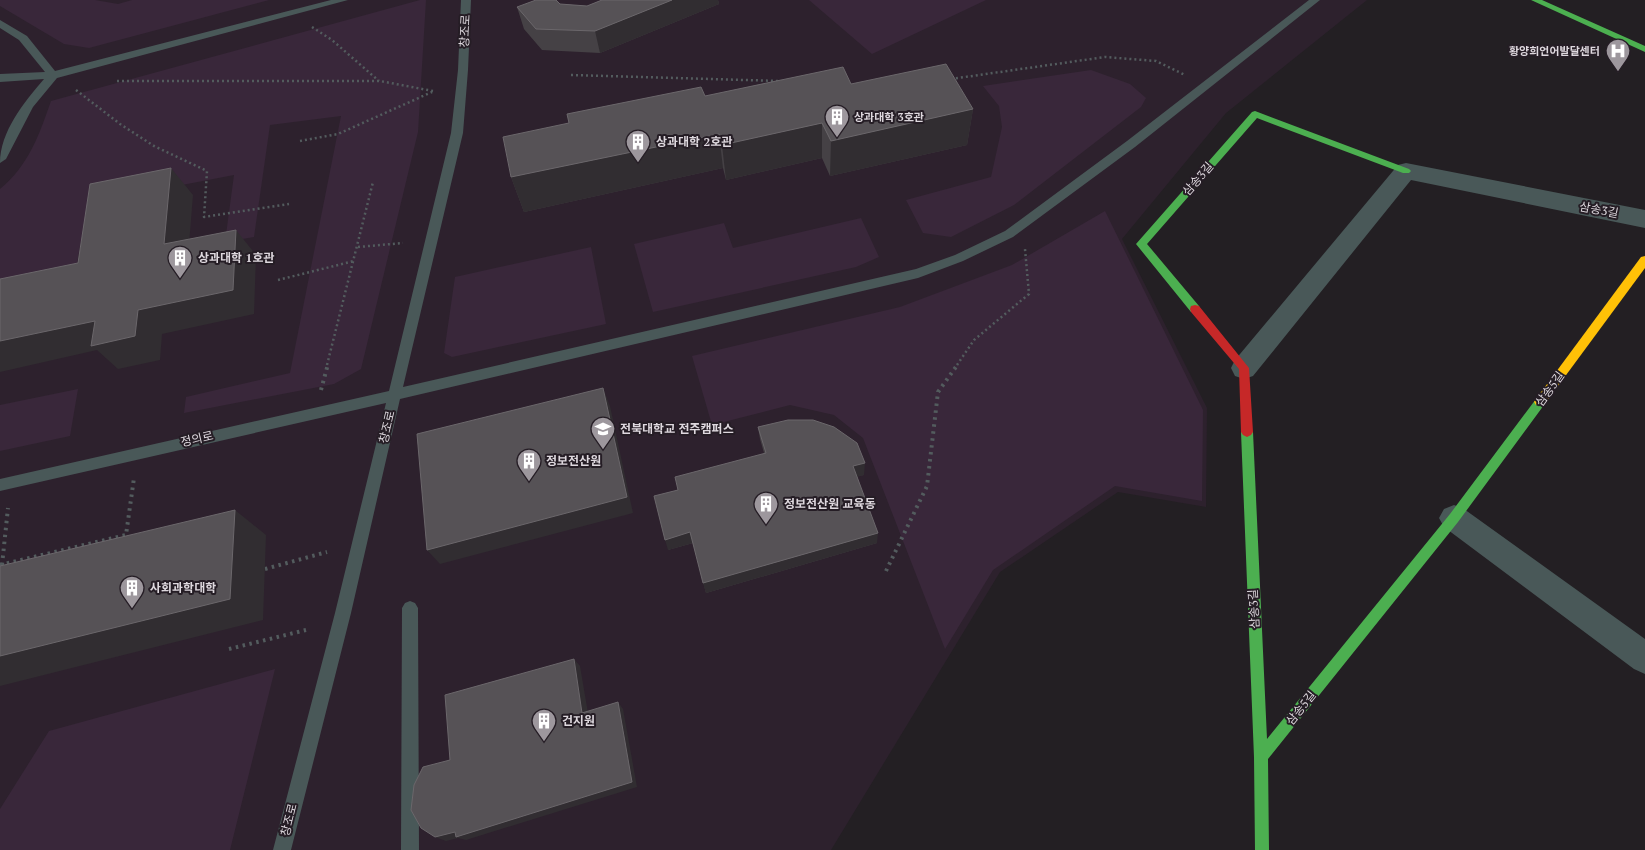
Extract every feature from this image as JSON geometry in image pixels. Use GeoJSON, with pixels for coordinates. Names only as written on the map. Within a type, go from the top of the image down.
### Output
{"type":"FeatureCollection","features":[{"type":"Feature","properties":{"kind":"street"},"geometry":{"type":"LineString","coordinates":[[1535,0],[1645,49]]}},
{"type":"Feature","properties":{"kind":"street","name":"삼송3길"},"geometry":{"type":"LineString","coordinates":[[1262,850],[1261,758],[1244,368],[1140,244],[1255,114],[1406,171],[1645,219]]}},
{"type":"Feature","properties":{"kind":"street"},"geometry":{"type":"LineString","coordinates":[[1244,368],[1406,171]]}},
{"type":"Feature","properties":{"kind":"street","name":"삼송5길"},"geometry":{"type":"LineString","coordinates":[[1261,758],[1454,518],[1645,260]]}},
{"type":"Feature","properties":{"kind":"street"},"geometry":{"type":"LineString","coordinates":[[1454,518],[1645,658]]}},
{"type":"Feature","properties":{"kind":"lane"},"geometry":{"type":"LineString","coordinates":[[0,78],[54,76],[343,0]]}},
{"type":"Feature","properties":{"kind":"lane","name":"창조로"},"geometry":{"type":"LineString","coordinates":[[282,850],[343,614],[457,133],[463,70],[466,0]]}},
{"type":"Feature","properties":{"kind":"lane","name":"정의로"},"geometry":{"type":"LineString","coordinates":[[0,485],[908,275],[959,258],[1009,234],[1131,144],[1315,0]]}},
{"type":"Feature","properties":{"kind":"lane"},"geometry":{"type":"LineString","coordinates":[[0,23],[24,38],[54,76]]}},
{"type":"Feature","properties":{"kind":"lane"},"geometry":{"type":"LineString","coordinates":[[0,159],[28,105],[54,76]]}},
{"type":"Feature","properties":{"kind":"lane"},"geometry":{"type":"LineString","coordinates":[[410,608],[410,850]]}},
{"type":"Feature","properties":{"kind":"path"},"geometry":{"type":"LineString","coordinates":[[308,24],[332,40],[380,81]]}},
{"type":"Feature","properties":{"kind":"path"},"geometry":{"type":"LineString","coordinates":[[945,80],[1105,57],[1156,61],[1188,76]]}},
{"type":"Feature","properties":{"kind":"path"},"geometry":{"type":"LineString","coordinates":[[571,75],[787,82]]}},
{"type":"Feature","properties":{"kind":"path"},"geometry":{"type":"LineString","coordinates":[[117,81],[380,81],[433,91],[338,134],[300,141]]}},
{"type":"Feature","properties":{"kind":"path"},"geometry":{"type":"LineString","coordinates":[[71,86],[120,124],[154,146],[207,171],[204,217],[290,204]]}},
{"type":"Feature","properties":{"kind":"path"},"geometry":{"type":"LineString","coordinates":[[320,393],[373,182]]}},
{"type":"Feature","properties":{"kind":"path"},"geometry":{"type":"LineString","coordinates":[[886,571],[926,486],[938,392],[974,340],[1029,294],[1025,242]]}},
{"type":"Feature","properties":{"kind":"path"},"geometry":{"type":"LineString","coordinates":[[358,247],[403,243]]}},
{"type":"Feature","properties":{"kind":"path"},"geometry":{"type":"LineString","coordinates":[[278,280],[354,261]]}},
{"type":"Feature","properties":{"kind":"path"},"geometry":{"type":"LineString","coordinates":[[8,508],[1,565],[126,535],[134,478]]}},
{"type":"Feature","properties":{"kind":"path"},"geometry":{"type":"LineString","coordinates":[[265,569],[327,552]]}},
{"type":"Feature","properties":{"kind":"path"},"geometry":{"type":"LineString","coordinates":[[229,649],[306,630]]}},
{"type":"Feature","properties":{"kind":"shaded area","name":"전북대학교 전주캠퍼스"},"geometry":{"type":"Polygon","coordinates":[[[0,0],[1367,0],[1226,113],[1122,239],[1207,408],[1206,507],[1118,492],[1000,572],[831,850],[0,850],[0,0]]]}},
{"type":"Feature","properties":{"kind":"shaded area"},"geometry":{"type":"Polygon","coordinates":[[[0,0],[95,0],[118,4],[132,0],[269,0],[89,48],[64,44],[0,6],[0,0]]]}},
{"type":"Feature","properties":{"kind":"shaded area"},"geometry":{"type":"Polygon","coordinates":[[[420,0],[426,0],[418,132],[361,369],[334,384],[184,413],[186,397],[290,373],[341,116],[270,125],[254,237],[225,242],[234,175],[88,203],[73,285],[0,300],[0,189],[26,160],[51,101],[420,0]]]}},
{"type":"Feature","properties":{"kind":"shaded area"},"geometry":{"type":"Polygon","coordinates":[[[809,0],[986,0],[872,54],[809,0]]]}},
{"type":"Feature","properties":{"kind":"shaded area"},"geometry":{"type":"Polygon","coordinates":[[[1091,70],[1130,84],[1146,98],[1141,107],[1014,205],[951,237],[923,233],[906,200],[991,177],[1002,127],[999,106],[983,86],[1091,70]]]}},
{"type":"Feature","properties":{"kind":"shaded area"},"geometry":{"type":"Polygon","coordinates":[[[1105,211],[1203,410],[1202,501],[1115,486],[993,570],[945,649],[863,438],[834,415],[790,405],[712,425],[692,356],[900,307],[1012,265],[1105,211]]]}},
{"type":"Feature","properties":{"kind":"shaded area"},"geometry":{"type":"Polygon","coordinates":[[[861,218],[879,257],[856,267],[653,312],[634,244],[724,223],[733,248],[861,218]]]}},
{"type":"Feature","properties":{"kind":"shaded area"},"geometry":{"type":"Polygon","coordinates":[[[591,247],[606,324],[452,357],[444,353],[455,277],[591,247]]]}},
{"type":"Feature","properties":{"kind":"shaded area"},"geometry":{"type":"Polygon","coordinates":[[[78,389],[70,436],[0,451],[0,405],[78,389]]]}},
{"type":"Feature","properties":{"kind":"shaded area"},"geometry":{"type":"Polygon","coordinates":[[[275,669],[230,850],[0,850],[0,809],[49,731],[275,669]]]}},
{"type":"Feature","properties":{"kind":"building"},"geometry":{"type":"Polygon","coordinates":[[[536,0],[556,0],[560,4],[587,6],[602,0],[672,0],[595,31],[536,29],[517,7],[536,0]]]}},
{"type":"Feature","properties":{"kind":"building"},"geometry":{"type":"Polygon","coordinates":[[[946,64],[973,109],[831,141],[822,123],[722,145],[719,134],[511,177],[503,137],[569,123],[567,114],[701,87],[705,96],[843,67],[851,84],[946,64]]]}},
{"type":"Feature","properties":{"kind":"building"},"geometry":{"type":"Polygon","coordinates":[[[171,168],[164,244],[236,230],[233,290],[138,310],[135,336],[91,346],[95,321],[0,341],[0,279],[78,263],[90,184],[171,168]]]}},
{"type":"Feature","properties":{"kind":"building","name":"정보전산원"},"geometry":{"type":"Polygon","coordinates":[[[603,388],[627,497],[427,550],[417,434],[603,388]]]}},
{"type":"Feature","properties":{"kind":"building","name":"정보전산원 교육동"},"geometry":{"type":"Polygon","coordinates":[[[788,420],[813,420],[834,427],[857,443],[865,463],[853,466],[878,533],[703,583],[690,532],[665,540],[654,496],[678,490],[675,477],[766,453],[758,427],[788,420]]]}},
{"type":"Feature","properties":{"kind":"building"},"geometry":{"type":"Polygon","coordinates":[[[235,510],[230,599],[0,656],[0,566],[235,510]]]}},
{"type":"Feature","properties":{"kind":"building","name":"건지원"},"geometry":{"type":"Polygon","coordinates":[[[574,659],[582,713],[618,702],[632,782],[456,837],[455,832],[435,837],[421,828],[411,810],[414,785],[423,767],[450,760],[445,695],[574,659]]]}},
{"type":"Feature","properties":{"kind":"traffic: fast"},"geometry":{"type":"LineString","coordinates":[[1535,0],[1645,49]]}},
{"type":"Feature","properties":{"kind":"traffic: fast"},"geometry":{"type":"LineString","coordinates":[[1195,309],[1141,244],[1255,114],[1406,171]]}},
{"type":"Feature","properties":{"kind":"traffic: fast"},"geometry":{"type":"LineString","coordinates":[[1261,757],[1454,518],[1540,402]]}},
{"type":"Feature","properties":{"kind":"traffic: fast"},"geometry":{"type":"LineString","coordinates":[[1247,432],[1261,757],[1262,850]]}},
{"type":"Feature","properties":{"kind":"traffic: slow"},"geometry":{"type":"LineString","coordinates":[[1540,402],[1645,260]]}},
{"type":"Feature","properties":{"kind":"traffic: jam"},"geometry":{"type":"LineString","coordinates":[[1195,309],[1244,368],[1247,432]]}},
{"type":"Feature","properties":{"kind":"place","name":"황양희언어발달센터"},"geometry":{"type":"Point","coordinates":[1618,72]}},
{"type":"Feature","properties":{"kind":"place","name":"상과대학 3호관"},"geometry":{"type":"Point","coordinates":[837,138]}},
{"type":"Feature","properties":{"kind":"place","name":"상과대학 2호관"},"geometry":{"type":"Point","coordinates":[638,163]}},
{"type":"Feature","properties":{"kind":"place","name":"상과대학 1호관"},"geometry":{"type":"Point","coordinates":[180,279]}},
{"type":"Feature","properties":{"kind":"place","name":"전북대학교 전주캠퍼스"},"geometry":{"type":"Point","coordinates":[603,450]}},
{"type":"Feature","properties":{"kind":"place","name":"정보전산원"},"geometry":{"type":"Point","coordinates":[529,482]}},
{"type":"Feature","properties":{"kind":"place","name":"정보전산원 교육동"},"geometry":{"type":"Point","coordinates":[766,525]}},
{"type":"Feature","properties":{"kind":"place","name":"사회과학대학"},"geometry":{"type":"Point","coordinates":[132,609]}},
{"type":"Feature","properties":{"kind":"place","name":"건지원"},"geometry":{"type":"Point","coordinates":[544,742]}}]}
